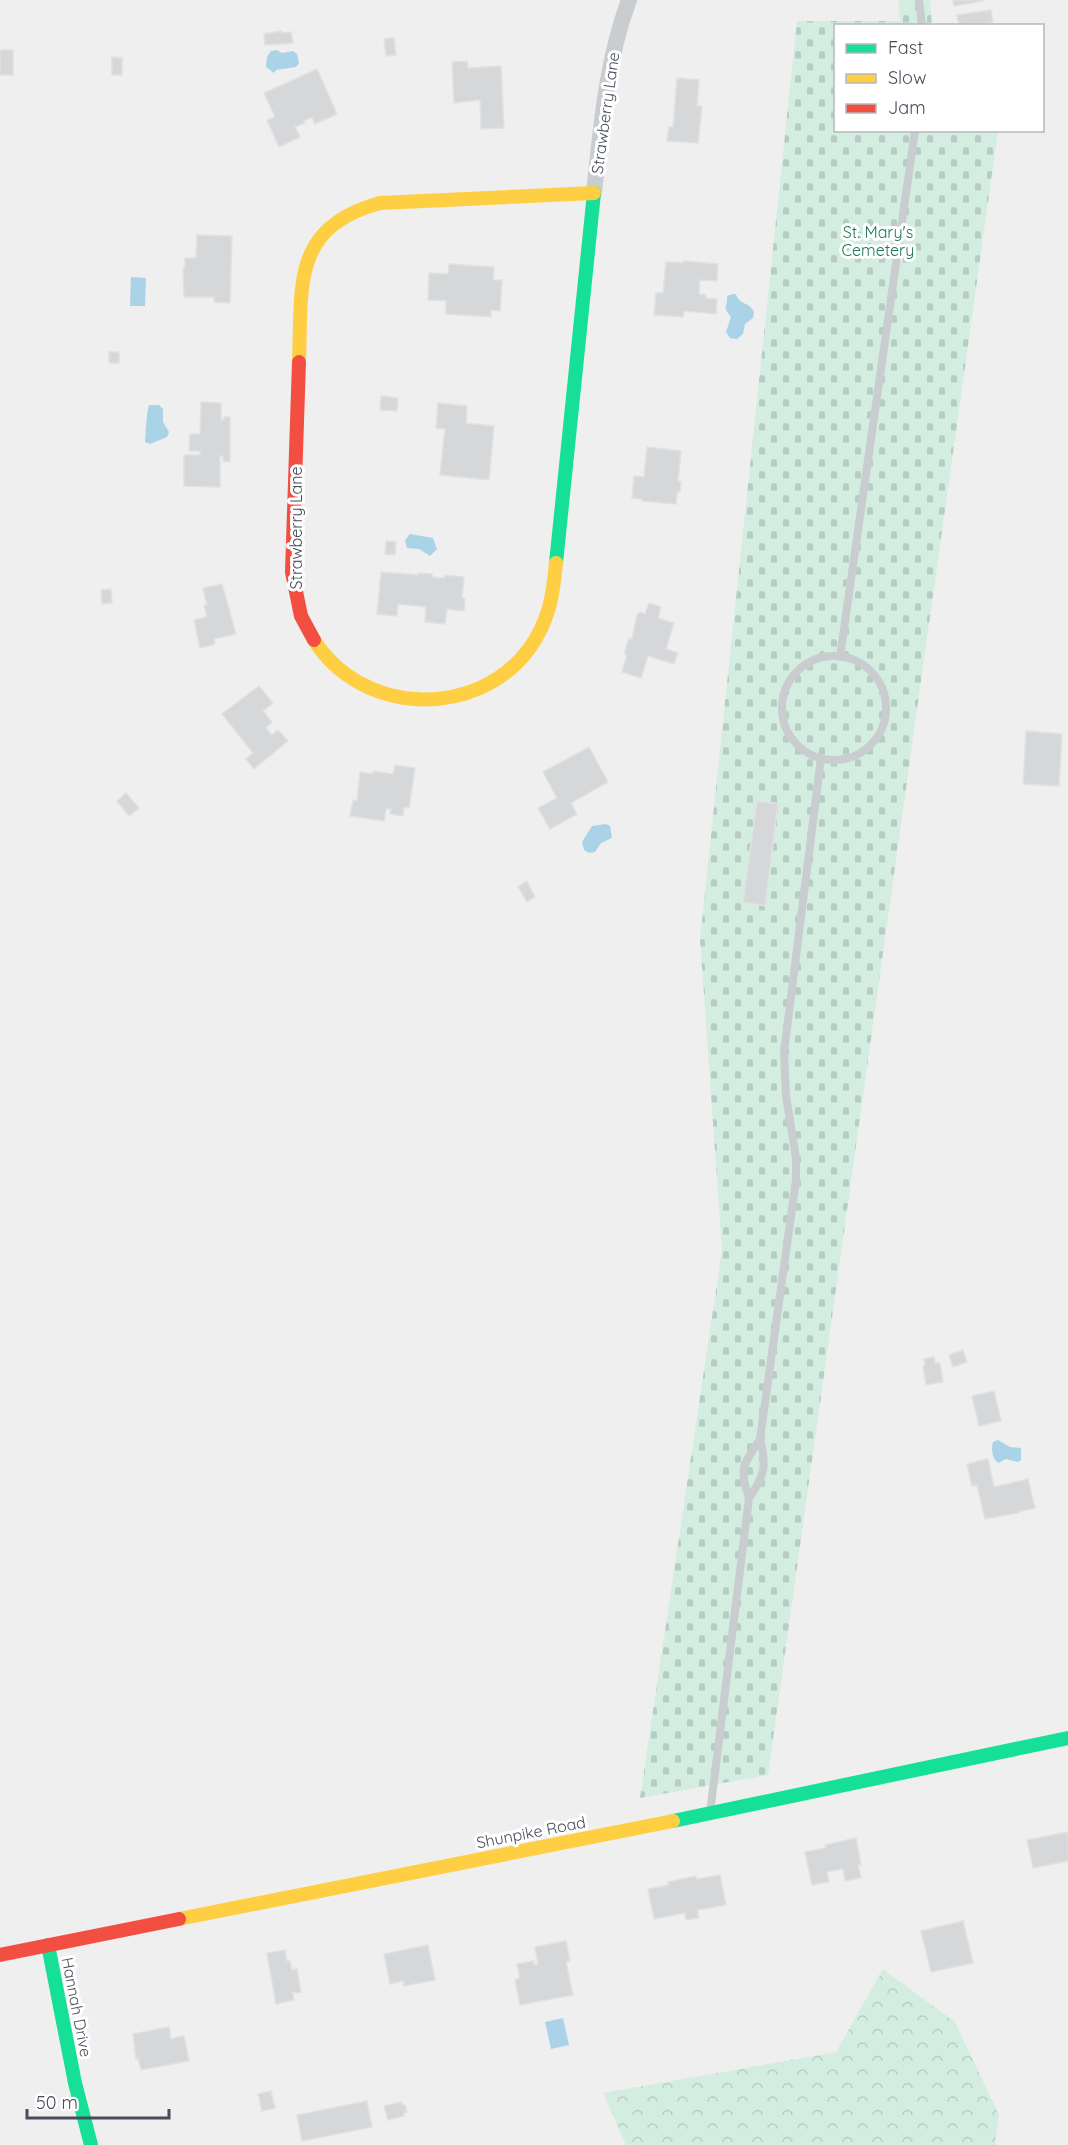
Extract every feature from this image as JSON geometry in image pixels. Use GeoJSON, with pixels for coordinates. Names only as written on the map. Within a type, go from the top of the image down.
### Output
{"type":"FeatureCollection","features":[{"type":"Feature","properties":{"kind":"street","name":"Strawberry Lane"},"geometry":{"type":"LineString","coordinates":[[594,193],[380,203],[361,207],[342,216],[327,229],[314,244],[306,261],[302,278],[292,573],[296,600],[303,622],[330,662],[350,678],[374,691],[396,698],[423,701],[448,699],[473,692],[495,680],[517,663],[532,645],[543,626],[552,602],[594,193],[603,102],[609,67],[629,0]]}},
{"type":"Feature","properties":{"kind":"street","name":"Shunpike Road"},"geometry":{"type":"LineString","coordinates":[[0,1955],[710,1814],[1068,1738]]}},
{"type":"Feature","properties":{"kind":"street","name":"Hannah Drive"},"geometry":{"type":"LineString","coordinates":[[48,1945],[75,2083],[91,2145]]}},
{"type":"Feature","properties":{"kind":"lane"},"geometry":{"type":"LineString","coordinates":[[919,0],[922,24]]}},
{"type":"Feature","properties":{"kind":"lane"},"geometry":{"type":"LineString","coordinates":[[840,657],[915,132]]}},
{"type":"Feature","properties":{"kind":"lane"},"geometry":{"type":"LineString","coordinates":[[822,657],[840,657],[857,662],[871,672],[882,690],[885,713],[879,733],[865,749],[840,759],[821,758],[806,752],[791,738],[784,722],[782,704],[788,684],[804,666],[822,657]]}},
{"type":"Feature","properties":{"kind":"lane"},"geometry":{"type":"LineString","coordinates":[[749,1498],[765,1468],[760,1439],[796,1180],[796,1158],[786,1096],[784,1052],[821,758]]}},
{"type":"Feature","properties":{"kind":"lane"},"geometry":{"type":"LineString","coordinates":[[710,1814],[749,1498],[743,1474],[744,1464],[760,1439]]}},
{"type":"Feature","properties":{"kind":"green space","name":"St. Mary's Cemetery"},"geometry":{"type":"Polygon","coordinates":[[[898,0],[930,0],[932,24],[834,24],[834,132],[998,132],[768,1775],[640,1798],[722,1250],[700,939],[797,21],[900,21],[898,0]]]}},
{"type":"Feature","properties":{"kind":"green space"},"geometry":{"type":"Polygon","coordinates":[[[883,1969],[955,2022],[999,2115],[995,2145],[626,2145],[603,2093],[836,2052],[883,1969]]]}},
{"type":"Feature","properties":{"kind":"water"},"geometry":{"type":"Polygon","coordinates":[[[277,50],[282,53],[293,51],[297,54],[299,63],[296,67],[276,70],[274,73],[266,67],[267,57],[271,51],[277,50]]]}},
{"type":"Feature","properties":{"kind":"water"},"geometry":{"type":"Polygon","coordinates":[[[131,277],[146,278],[145,306],[130,306],[131,277]]]}},
{"type":"Feature","properties":{"kind":"water"},"geometry":{"type":"Polygon","coordinates":[[[736,294],[737,298],[754,312],[753,318],[745,324],[743,334],[737,339],[730,338],[726,332],[731,317],[726,308],[727,296],[736,294]]]}},
{"type":"Feature","properties":{"kind":"water"},"geometry":{"type":"Polygon","coordinates":[[[149,405],[159,405],[163,409],[163,422],[169,432],[167,437],[150,444],[145,442],[149,405]]]}},
{"type":"Feature","properties":{"kind":"water"},"geometry":{"type":"Polygon","coordinates":[[[410,534],[433,538],[437,549],[430,556],[419,549],[407,548],[405,540],[410,534]]]}},
{"type":"Feature","properties":{"kind":"water"},"geometry":{"type":"Polygon","coordinates":[[[606,824],[610,826],[612,838],[601,843],[595,852],[589,853],[584,850],[582,842],[592,826],[606,824]]]}},
{"type":"Feature","properties":{"kind":"water"},"geometry":{"type":"Polygon","coordinates":[[[998,1440],[1010,1447],[1021,1448],[1021,1460],[1018,1462],[1006,1459],[998,1463],[993,1456],[992,1448],[993,1442],[998,1440]]]}},
{"type":"Feature","properties":{"kind":"water"},"geometry":{"type":"Polygon","coordinates":[[[563,2018],[569,2045],[551,2049],[545,2022],[563,2018]]]}},
{"type":"Feature","properties":{"kind":"building"},"geometry":{"type":"Polygon","coordinates":[[[953,0],[982,0],[983,1],[954,6],[953,0]]]}},
{"type":"Feature","properties":{"kind":"building"},"geometry":{"type":"Polygon","coordinates":[[[991,10],[993,22],[959,24],[957,15],[991,10]]]}},
{"type":"Feature","properties":{"kind":"building"},"geometry":{"type":"Polygon","coordinates":[[[282,31],[282,33],[291,32],[293,43],[265,45],[264,34],[282,31]]]}},
{"type":"Feature","properties":{"kind":"building"},"geometry":{"type":"Polygon","coordinates":[[[394,38],[396,55],[386,56],[384,39],[394,38]]]}},
{"type":"Feature","properties":{"kind":"building"},"geometry":{"type":"Polygon","coordinates":[[[0,50],[13,50],[13,75],[0,75],[0,50]]]}},
{"type":"Feature","properties":{"kind":"building"},"geometry":{"type":"Polygon","coordinates":[[[112,57],[122,58],[122,75],[112,75],[112,57]]]}},
{"type":"Feature","properties":{"kind":"building"},"geometry":{"type":"Polygon","coordinates":[[[467,61],[468,68],[501,66],[504,128],[481,129],[480,100],[454,103],[452,62],[467,61]]]}},
{"type":"Feature","properties":{"kind":"building"},"geometry":{"type":"Polygon","coordinates":[[[317,69],[337,114],[315,124],[312,117],[304,121],[305,123],[295,127],[300,137],[279,147],[267,120],[275,117],[264,93],[317,69]]]}},
{"type":"Feature","properties":{"kind":"building"},"geometry":{"type":"Polygon","coordinates":[[[677,78],[699,80],[697,106],[702,106],[698,143],[667,141],[669,127],[673,127],[677,78]]]}},
{"type":"Feature","properties":{"kind":"building"},"geometry":{"type":"Polygon","coordinates":[[[197,235],[232,236],[230,303],[214,302],[214,297],[184,297],[185,258],[196,258],[197,235]]]}},
{"type":"Feature","properties":{"kind":"building"},"geometry":{"type":"Polygon","coordinates":[[[684,261],[718,264],[717,281],[700,280],[699,294],[706,295],[706,298],[717,299],[716,314],[684,311],[683,317],[654,315],[656,293],[663,293],[666,262],[683,263],[684,261]]]}},
{"type":"Feature","properties":{"kind":"building"},"geometry":{"type":"Polygon","coordinates":[[[449,264],[494,267],[493,280],[502,280],[500,311],[491,310],[491,317],[446,314],[446,301],[428,300],[429,273],[448,274],[449,264]]]}},
{"type":"Feature","properties":{"kind":"building"},"geometry":{"type":"Polygon","coordinates":[[[109,352],[119,352],[119,363],[109,363],[109,352]]]}},
{"type":"Feature","properties":{"kind":"building"},"geometry":{"type":"Polygon","coordinates":[[[381,396],[398,398],[397,411],[380,410],[381,396]]]}},
{"type":"Feature","properties":{"kind":"building"},"geometry":{"type":"Polygon","coordinates":[[[201,402],[221,403],[221,420],[224,420],[224,417],[230,417],[230,462],[223,461],[223,456],[220,456],[220,487],[184,486],[184,455],[200,455],[200,451],[189,451],[190,434],[200,434],[201,402]]]}},
{"type":"Feature","properties":{"kind":"building"},"geometry":{"type":"Polygon","coordinates":[[[438,403],[467,406],[466,423],[494,426],[489,480],[440,475],[445,429],[436,428],[438,403]]]}},
{"type":"Feature","properties":{"kind":"building"},"geometry":{"type":"Polygon","coordinates":[[[647,447],[681,451],[678,481],[681,482],[676,504],[632,498],[634,476],[644,477],[647,447]]]}},
{"type":"Feature","properties":{"kind":"building"},"geometry":{"type":"Polygon","coordinates":[[[386,541],[396,542],[395,555],[385,554],[386,541]]]}},
{"type":"Feature","properties":{"kind":"building"},"geometry":{"type":"Polygon","coordinates":[[[381,572],[432,574],[432,577],[444,578],[445,575],[464,577],[462,598],[465,598],[464,611],[447,609],[445,624],[425,622],[426,607],[398,604],[397,616],[377,614],[381,572]]]}},
{"type":"Feature","properties":{"kind":"building"},"geometry":{"type":"Polygon","coordinates":[[[222,584],[236,634],[214,639],[215,644],[200,648],[194,620],[207,617],[203,588],[222,584]]]}},
{"type":"Feature","properties":{"kind":"building"},"geometry":{"type":"Polygon","coordinates":[[[111,589],[112,603],[102,604],[101,590],[111,589]]]}},
{"type":"Feature","properties":{"kind":"building"},"geometry":{"type":"Polygon","coordinates":[[[649,603],[661,607],[658,618],[674,623],[666,649],[678,653],[674,664],[648,656],[641,678],[622,672],[627,655],[624,654],[629,638],[632,639],[637,615],[640,612],[645,614],[649,603]]]}},
{"type":"Feature","properties":{"kind":"building"},"geometry":{"type":"Polygon","coordinates":[[[259,686],[273,703],[263,711],[272,722],[266,728],[272,735],[278,730],[288,741],[254,769],[246,759],[253,753],[222,714],[259,686]]]}},
{"type":"Feature","properties":{"kind":"building"},"geometry":{"type":"Polygon","coordinates":[[[1026,731],[1062,734],[1059,786],[1023,784],[1026,731]]]}},
{"type":"Feature","properties":{"kind":"building"},"geometry":{"type":"Polygon","coordinates":[[[589,747],[608,782],[571,803],[577,814],[550,829],[538,808],[557,798],[543,772],[589,747]]]}},
{"type":"Feature","properties":{"kind":"building"},"geometry":{"type":"Polygon","coordinates":[[[395,765],[415,768],[409,808],[404,807],[403,816],[390,814],[391,809],[386,809],[384,821],[350,816],[353,800],[357,801],[360,772],[393,774],[395,765]]]}},
{"type":"Feature","properties":{"kind":"building"},"geometry":{"type":"Polygon","coordinates":[[[126,793],[139,808],[129,816],[117,801],[126,793]]]}},
{"type":"Feature","properties":{"kind":"building"},"geometry":{"type":"Polygon","coordinates":[[[757,801],[778,804],[765,906],[743,902],[757,801]]]}},
{"type":"Feature","properties":{"kind":"building"},"geometry":{"type":"Polygon","coordinates":[[[527,881],[535,897],[527,902],[518,887],[527,881]]]}},
{"type":"Feature","properties":{"kind":"building"},"geometry":{"type":"Polygon","coordinates":[[[963,1350],[967,1362],[953,1367],[949,1355],[963,1350]]]}},
{"type":"Feature","properties":{"kind":"building"},"geometry":{"type":"Polygon","coordinates":[[[934,1357],[935,1363],[940,1363],[943,1382],[926,1385],[924,1359],[934,1357]]]}},
{"type":"Feature","properties":{"kind":"building"},"geometry":{"type":"Polygon","coordinates":[[[994,1391],[1001,1421],[979,1426],[972,1396],[994,1391]]]}},
{"type":"Feature","properties":{"kind":"building"},"geometry":{"type":"Polygon","coordinates":[[[988,1459],[994,1487],[1028,1479],[1035,1508],[985,1519],[977,1485],[972,1486],[967,1464],[988,1459]]]}},
{"type":"Feature","properties":{"kind":"building"},"geometry":{"type":"Polygon","coordinates":[[[1068,1832],[1068,1861],[1033,1868],[1027,1840],[1068,1832]]]}},
{"type":"Feature","properties":{"kind":"building"},"geometry":{"type":"Polygon","coordinates":[[[856,1838],[861,1878],[845,1881],[843,1869],[827,1872],[829,1882],[812,1885],[805,1852],[856,1838]]]}},
{"type":"Feature","properties":{"kind":"building"},"geometry":{"type":"Polygon","coordinates":[[[720,1875],[726,1905],[697,1910],[699,1918],[686,1920],[685,1913],[654,1919],[648,1889],[696,1876],[697,1879],[720,1875]]]}},
{"type":"Feature","properties":{"kind":"building"},"geometry":{"type":"Polygon","coordinates":[[[963,1921],[973,1963],[931,1972],[921,1931],[963,1921]]]}},
{"type":"Feature","properties":{"kind":"building"},"geometry":{"type":"Polygon","coordinates":[[[566,1941],[570,1961],[566,1962],[573,1995],[520,2005],[515,1980],[520,1978],[517,1964],[534,1961],[534,1965],[538,1964],[535,1947],[566,1941]]]}},
{"type":"Feature","properties":{"kind":"building"},"geometry":{"type":"Polygon","coordinates":[[[428,1945],[435,1980],[404,1986],[403,1981],[390,1984],[384,1954],[428,1945]]]}},
{"type":"Feature","properties":{"kind":"building"},"geometry":{"type":"Polygon","coordinates":[[[285,1950],[292,1970],[297,1969],[301,1992],[293,1993],[294,2000],[276,2004],[267,1953],[285,1950]]]}},
{"type":"Feature","properties":{"kind":"building"},"geometry":{"type":"Polygon","coordinates":[[[169,2027],[171,2039],[184,2036],[189,2061],[141,2070],[138,2058],[136,2059],[133,2034],[169,2027]]]}},
{"type":"Feature","properties":{"kind":"building"},"geometry":{"type":"Polygon","coordinates":[[[271,2091],[275,2108],[262,2111],[258,2094],[271,2091]]]}},
{"type":"Feature","properties":{"kind":"building"},"geometry":{"type":"Polygon","coordinates":[[[367,2101],[372,2127],[302,2141],[297,2115],[367,2101]]]}},
{"type":"Feature","properties":{"kind":"building"},"geometry":{"type":"Polygon","coordinates":[[[401,2102],[405,2105],[407,2112],[404,2116],[388,2120],[384,2106],[401,2102]]]}},
{"type":"Feature","properties":{"kind":"traffic: fast"},"geometry":{"type":"LineString","coordinates":[[556,563],[594,193]]}},
{"type":"Feature","properties":{"kind":"traffic: fast"},"geometry":{"type":"LineString","coordinates":[[673,1821],[1068,1738]]}},
{"type":"Feature","properties":{"kind":"traffic: fast"},"geometry":{"type":"LineString","coordinates":[[48,1945],[75,2083],[91,2145]]}},
{"type":"Feature","properties":{"kind":"traffic: slow"},"geometry":{"type":"LineString","coordinates":[[299,362],[300,308],[307,263],[316,244],[330,227],[351,214],[380,203],[594,193]]}},
{"type":"Feature","properties":{"kind":"traffic: slow"},"geometry":{"type":"LineString","coordinates":[[314,640],[335,665],[360,683],[389,695],[419,699],[450,697],[480,688],[506,672],[536,639],[549,608],[556,563]]}},
{"type":"Feature","properties":{"kind":"traffic: slow"},"geometry":{"type":"LineString","coordinates":[[179,1919],[673,1821]]}},
{"type":"Feature","properties":{"kind":"traffic: jam"},"geometry":{"type":"LineString","coordinates":[[299,362],[292,572],[301,616],[314,640]]}},
{"type":"Feature","properties":{"kind":"traffic: jam"},"geometry":{"type":"LineString","coordinates":[[0,1955],[179,1919]]}}]}
